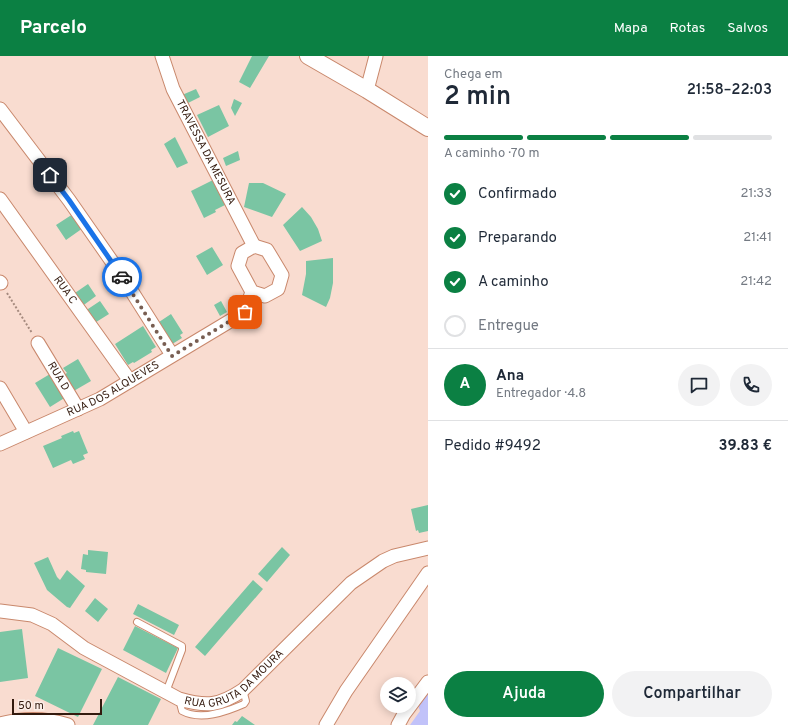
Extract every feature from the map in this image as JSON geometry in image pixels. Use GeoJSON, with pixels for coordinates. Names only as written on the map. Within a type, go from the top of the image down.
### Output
{"type":"FeatureCollection","features":[{"type":"Feature","properties":{"kind":"street","name":"TRAVESSA DA MESURA"},"geometry":{"type":"LineString","coordinates":[[162,56],[174,89],[254,246]]}},
{"type":"Feature","properties":{"kind":"street"},"geometry":{"type":"LineString","coordinates":[[308,56],[367,90],[428,128]]}},
{"type":"Feature","properties":{"kind":"street"},"geometry":{"type":"LineString","coordinates":[[367,90],[376,56]]}},
{"type":"Feature","properties":{"kind":"street"},"geometry":{"type":"LineString","coordinates":[[0,109],[69,200],[122,276],[172,356]]}},
{"type":"Feature","properties":{"kind":"street","name":"RUA C"},"geometry":{"type":"LineString","coordinates":[[0,199],[130,381]]}},
{"type":"Feature","properties":{"kind":"street"},"geometry":{"type":"LineString","coordinates":[[254,246],[267,250],[282,275],[278,289],[266,296],[252,292],[238,266],[242,253],[254,246]]}},
{"type":"Feature","properties":{"kind":"street","name":"RUA DOS ALQUEVES"},"geometry":{"type":"LineString","coordinates":[[0,444],[100,399],[245,312],[252,292]]}},
{"type":"Feature","properties":{"kind":"street","name":"RUA D"},"geometry":{"type":"LineString","coordinates":[[38,343],[78,409]]}},
{"type":"Feature","properties":{"kind":"street"},"geometry":{"type":"LineString","coordinates":[[0,388],[26,432]]}},
{"type":"Feature","properties":{"kind":"street","name":"RUA GRUTA DA MOURA"},"geometry":{"type":"LineString","coordinates":[[0,611],[32,615],[52,624],[84,648],[179,699],[206,705],[230,698],[243,690],[351,583],[383,561],[394,556],[428,548]]}},
{"type":"Feature","properties":{"kind":"street"},"geometry":{"type":"LineString","coordinates":[[326,725],[346,691],[428,573]]}},
{"type":"Feature","properties":{"kind":"street"},"geometry":{"type":"LineString","coordinates":[[398,725],[404,714],[428,682]]}},
{"type":"Feature","properties":{"kind":"street"},"geometry":{"type":"LineString","coordinates":[[0,724],[24,719],[47,720],[68,725]]}},
{"type":"Feature","properties":{"kind":"lane"},"geometry":{"type":"LineString","coordinates":[[137,622],[182,646],[182,650],[166,692]]}},
{"type":"Feature","properties":{"kind":"path"},"geometry":{"type":"LineString","coordinates":[[0,282],[38,343]]}},
{"type":"Feature","properties":{"kind":"shaded area"},"geometry":{"type":"Polygon","coordinates":[[[428,693],[428,725],[410,725],[420,711],[418,705],[428,693]]]}},
{"type":"Feature","properties":{"kind":"building"},"geometry":{"type":"Polygon","coordinates":[[[252,56],[269,56],[250,88],[239,82],[252,56]]]}},
{"type":"Feature","properties":{"kind":"building"},"geometry":{"type":"Polygon","coordinates":[[[196,89],[200,97],[186,104],[182,95],[196,89]]]}},
{"type":"Feature","properties":{"kind":"building"},"geometry":{"type":"Polygon","coordinates":[[[234,99],[242,103],[235,116],[231,108],[234,99]]]}},
{"type":"Feature","properties":{"kind":"building"},"geometry":{"type":"Polygon","coordinates":[[[219,105],[229,126],[208,137],[197,115],[219,105]]]}},
{"type":"Feature","properties":{"kind":"building"},"geometry":{"type":"Polygon","coordinates":[[[175,137],[188,163],[177,168],[164,144],[175,137]]]}},
{"type":"Feature","properties":{"kind":"building"},"geometry":{"type":"Polygon","coordinates":[[[238,151],[240,160],[226,166],[223,158],[238,151]]]}},
{"type":"Feature","properties":{"kind":"building"},"geometry":{"type":"Polygon","coordinates":[[[213,180],[225,205],[215,210],[216,212],[204,218],[191,191],[213,180]]]}},
{"type":"Feature","properties":{"kind":"building"},"geometry":{"type":"Polygon","coordinates":[[[249,183],[263,183],[286,194],[272,217],[244,207],[249,183]]]}},
{"type":"Feature","properties":{"kind":"building"},"geometry":{"type":"Polygon","coordinates":[[[302,207],[311,217],[318,229],[322,241],[300,251],[283,225],[302,207]]]}},
{"type":"Feature","properties":{"kind":"building"},"geometry":{"type":"Polygon","coordinates":[[[73,214],[83,228],[66,240],[56,225],[73,214]]]}},
{"type":"Feature","properties":{"kind":"building"},"geometry":{"type":"Polygon","coordinates":[[[212,247],[223,265],[207,275],[196,256],[212,247]]]}},
{"type":"Feature","properties":{"kind":"building"},"geometry":{"type":"Polygon","coordinates":[[[333,258],[333,283],[330,298],[326,307],[302,295],[306,274],[306,261],[333,258]]]}},
{"type":"Feature","properties":{"kind":"building"},"geometry":{"type":"Polygon","coordinates":[[[88,284],[96,296],[81,307],[72,295],[88,284]]]}},
{"type":"Feature","properties":{"kind":"building"},"geometry":{"type":"Polygon","coordinates":[[[100,301],[109,314],[93,324],[85,311],[100,301]]]}},
{"type":"Feature","properties":{"kind":"building"},"geometry":{"type":"Polygon","coordinates":[[[221,301],[227,312],[220,316],[214,305],[221,301]]]}},
{"type":"Feature","properties":{"kind":"building"},"geometry":{"type":"Polygon","coordinates":[[[171,314],[183,333],[180,335],[182,338],[169,346],[156,324],[171,314]]]}},
{"type":"Feature","properties":{"kind":"building"},"geometry":{"type":"Polygon","coordinates":[[[143,326],[156,347],[151,350],[152,352],[128,365],[115,344],[143,326]]]}},
{"type":"Feature","properties":{"kind":"building"},"geometry":{"type":"Polygon","coordinates":[[[78,359],[91,381],[72,392],[63,375],[67,373],[63,368],[78,359]]]}},
{"type":"Feature","properties":{"kind":"building"},"geometry":{"type":"Polygon","coordinates":[[[50,374],[66,397],[50,407],[35,383],[50,374]]]}},
{"type":"Feature","properties":{"kind":"building"},"geometry":{"type":"Polygon","coordinates":[[[73,431],[74,433],[79,431],[88,453],[83,455],[85,459],[73,464],[71,460],[53,468],[43,446],[62,438],[61,436],[73,431]]]}},
{"type":"Feature","properties":{"kind":"building"},"geometry":{"type":"Polygon","coordinates":[[[428,505],[428,531],[419,533],[418,530],[416,531],[411,509],[428,505]]]}},
{"type":"Feature","properties":{"kind":"building"},"geometry":{"type":"Polygon","coordinates":[[[282,547],[290,555],[267,582],[258,574],[282,547]]]}},
{"type":"Feature","properties":{"kind":"building"},"geometry":{"type":"Polygon","coordinates":[[[88,550],[108,552],[106,574],[86,572],[86,570],[81,569],[83,554],[88,555],[88,550]]]}},
{"type":"Feature","properties":{"kind":"building"},"geometry":{"type":"Polygon","coordinates":[[[48,557],[57,577],[60,580],[67,570],[85,586],[70,608],[47,590],[34,563],[48,557]]]}},
{"type":"Feature","properties":{"kind":"building"},"geometry":{"type":"Polygon","coordinates":[[[253,580],[263,589],[205,656],[195,647],[253,580]]]}},
{"type":"Feature","properties":{"kind":"building"},"geometry":{"type":"Polygon","coordinates":[[[95,598],[108,609],[98,622],[85,611],[95,598]]]}},
{"type":"Feature","properties":{"kind":"building"},"geometry":{"type":"Polygon","coordinates":[[[138,604],[179,625],[174,635],[133,614],[138,604]]]}},
{"type":"Feature","properties":{"kind":"building"},"geometry":{"type":"Polygon","coordinates":[[[135,626],[178,648],[166,673],[123,650],[135,626]]]}},
{"type":"Feature","properties":{"kind":"building"},"geometry":{"type":"Polygon","coordinates":[[[22,629],[28,678],[0,682],[0,632],[22,629]]]}},
{"type":"Feature","properties":{"kind":"building"},"geometry":{"type":"Polygon","coordinates":[[[58,648],[102,669],[78,717],[35,696],[58,648]]]}},
{"type":"Feature","properties":{"kind":"building"},"geometry":{"type":"Polygon","coordinates":[[[118,677],[161,699],[148,725],[93,725],[118,677]]]}},
{"type":"Feature","properties":{"kind":"building"},"geometry":{"type":"Polygon","coordinates":[[[242,716],[255,725],[232,725],[242,716]]]}},
{"type":"Feature","properties":{"kind":"way so far"},"geometry":{"type":"LineString","coordinates":[[122,277],[172,356],[245,312]]}},
{"type":"Feature","properties":{"kind":"route"},"geometry":{"type":"LineString","coordinates":[[50,175],[122,277]]}}]}
